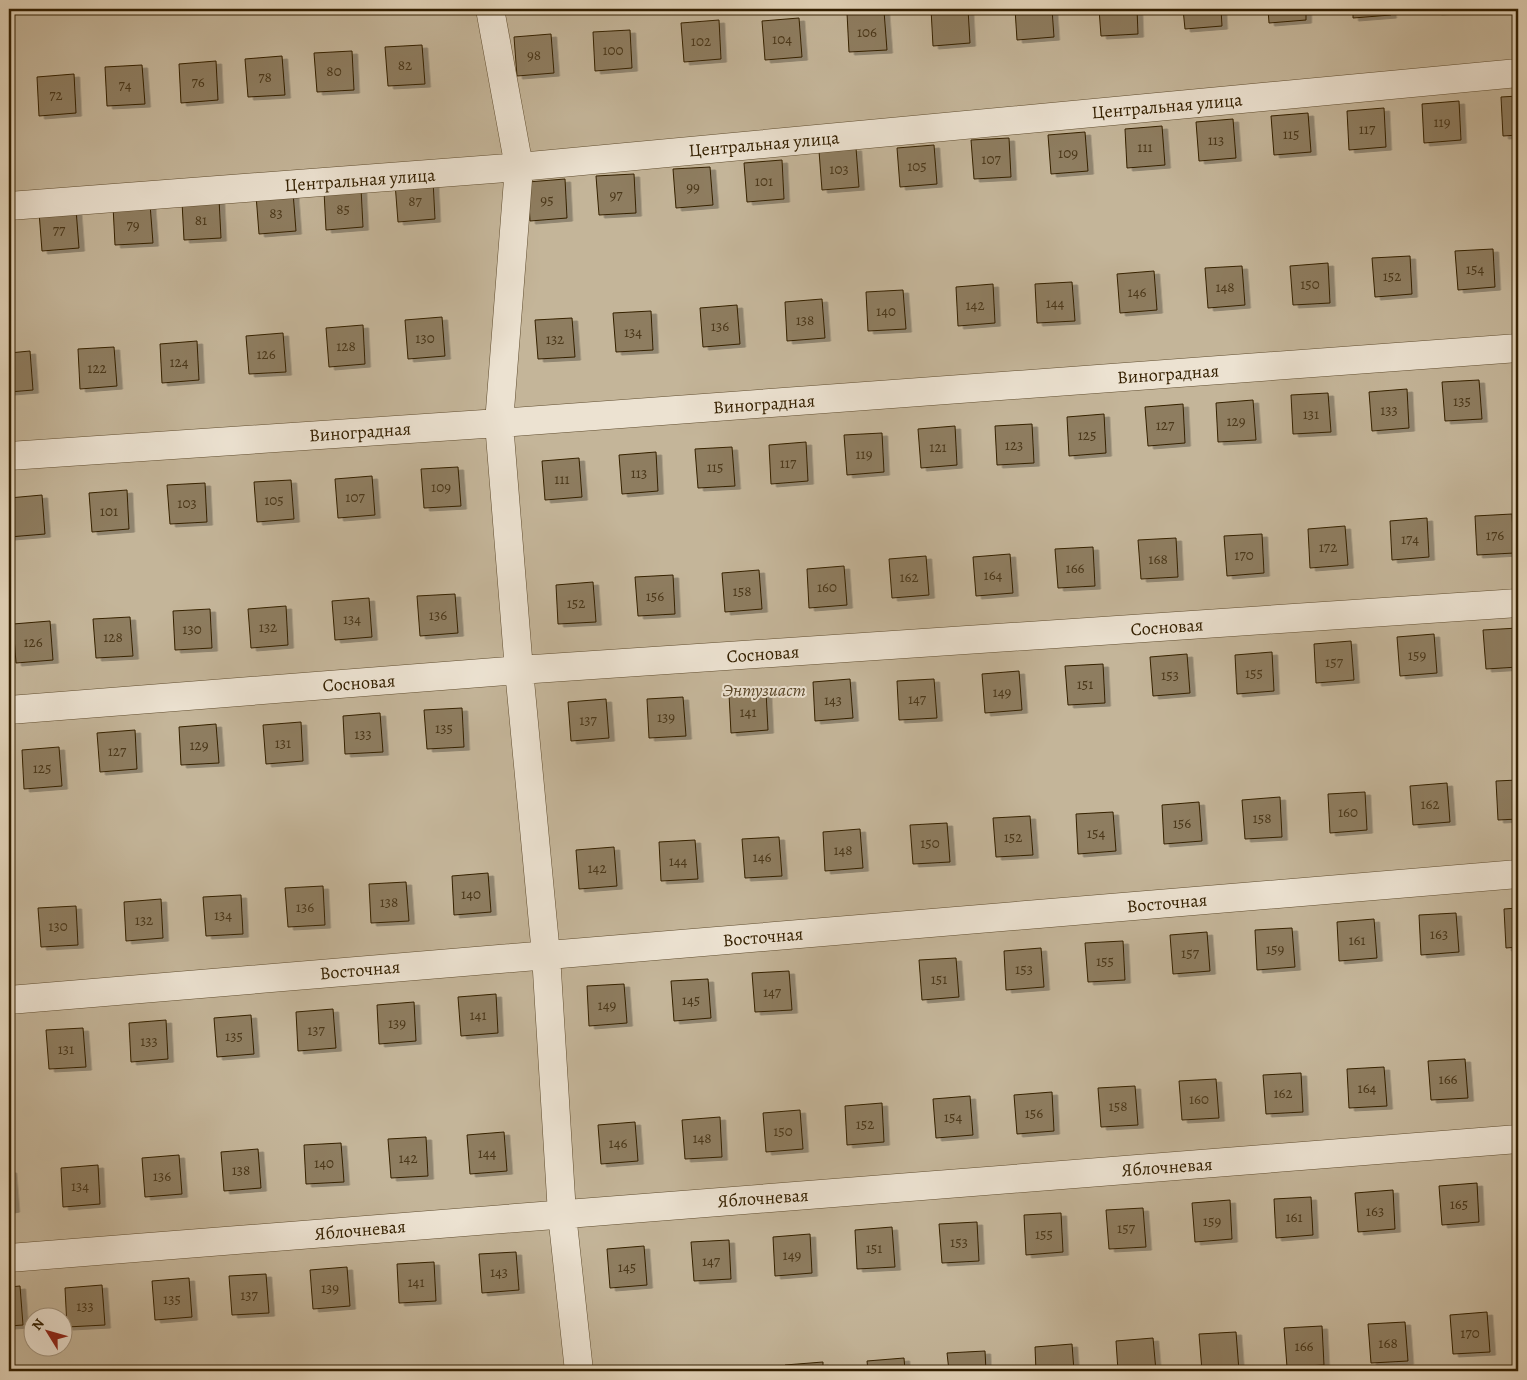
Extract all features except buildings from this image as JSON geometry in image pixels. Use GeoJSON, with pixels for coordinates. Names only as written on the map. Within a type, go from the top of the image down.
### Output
{"type":"FeatureCollection","features":[{"type":"Feature","properties":{"kind":"street"},"geometry":{"type":"LineString","coordinates":[[490,9],[520,167],[499,423],[519,670],[546,955],[562,1214],[579,1371]]}},
{"type":"Feature","properties":{"kind":"street","name":"Центральная улица"},"geometry":{"type":"LineString","coordinates":[[9,206],[520,167],[1518,73]]}},
{"type":"Feature","properties":{"kind":"street","name":"Виноградная"},"geometry":{"type":"LineString","coordinates":[[9,456],[499,423],[1518,348]]}},
{"type":"Feature","properties":{"kind":"street","name":"Сосновая"},"geometry":{"type":"LineString","coordinates":[[9,710],[519,670],[1518,603]]}},
{"type":"Feature","properties":{"kind":"street","name":"Восточная"},"geometry":{"type":"LineString","coordinates":[[9,1000],[1518,874]]}},
{"type":"Feature","properties":{"kind":"street","name":"Яблочневая"},"geometry":{"type":"LineString","coordinates":[[9,1258],[1518,1139]]}},
{"type":"Feature","properties":{"kind":"green space","name":"Энтузиаст"},"geometry":{"type":"Polygon","coordinates":[[[9,9],[1518,9],[1518,1371],[9,1371],[9,9]]]}}]}
